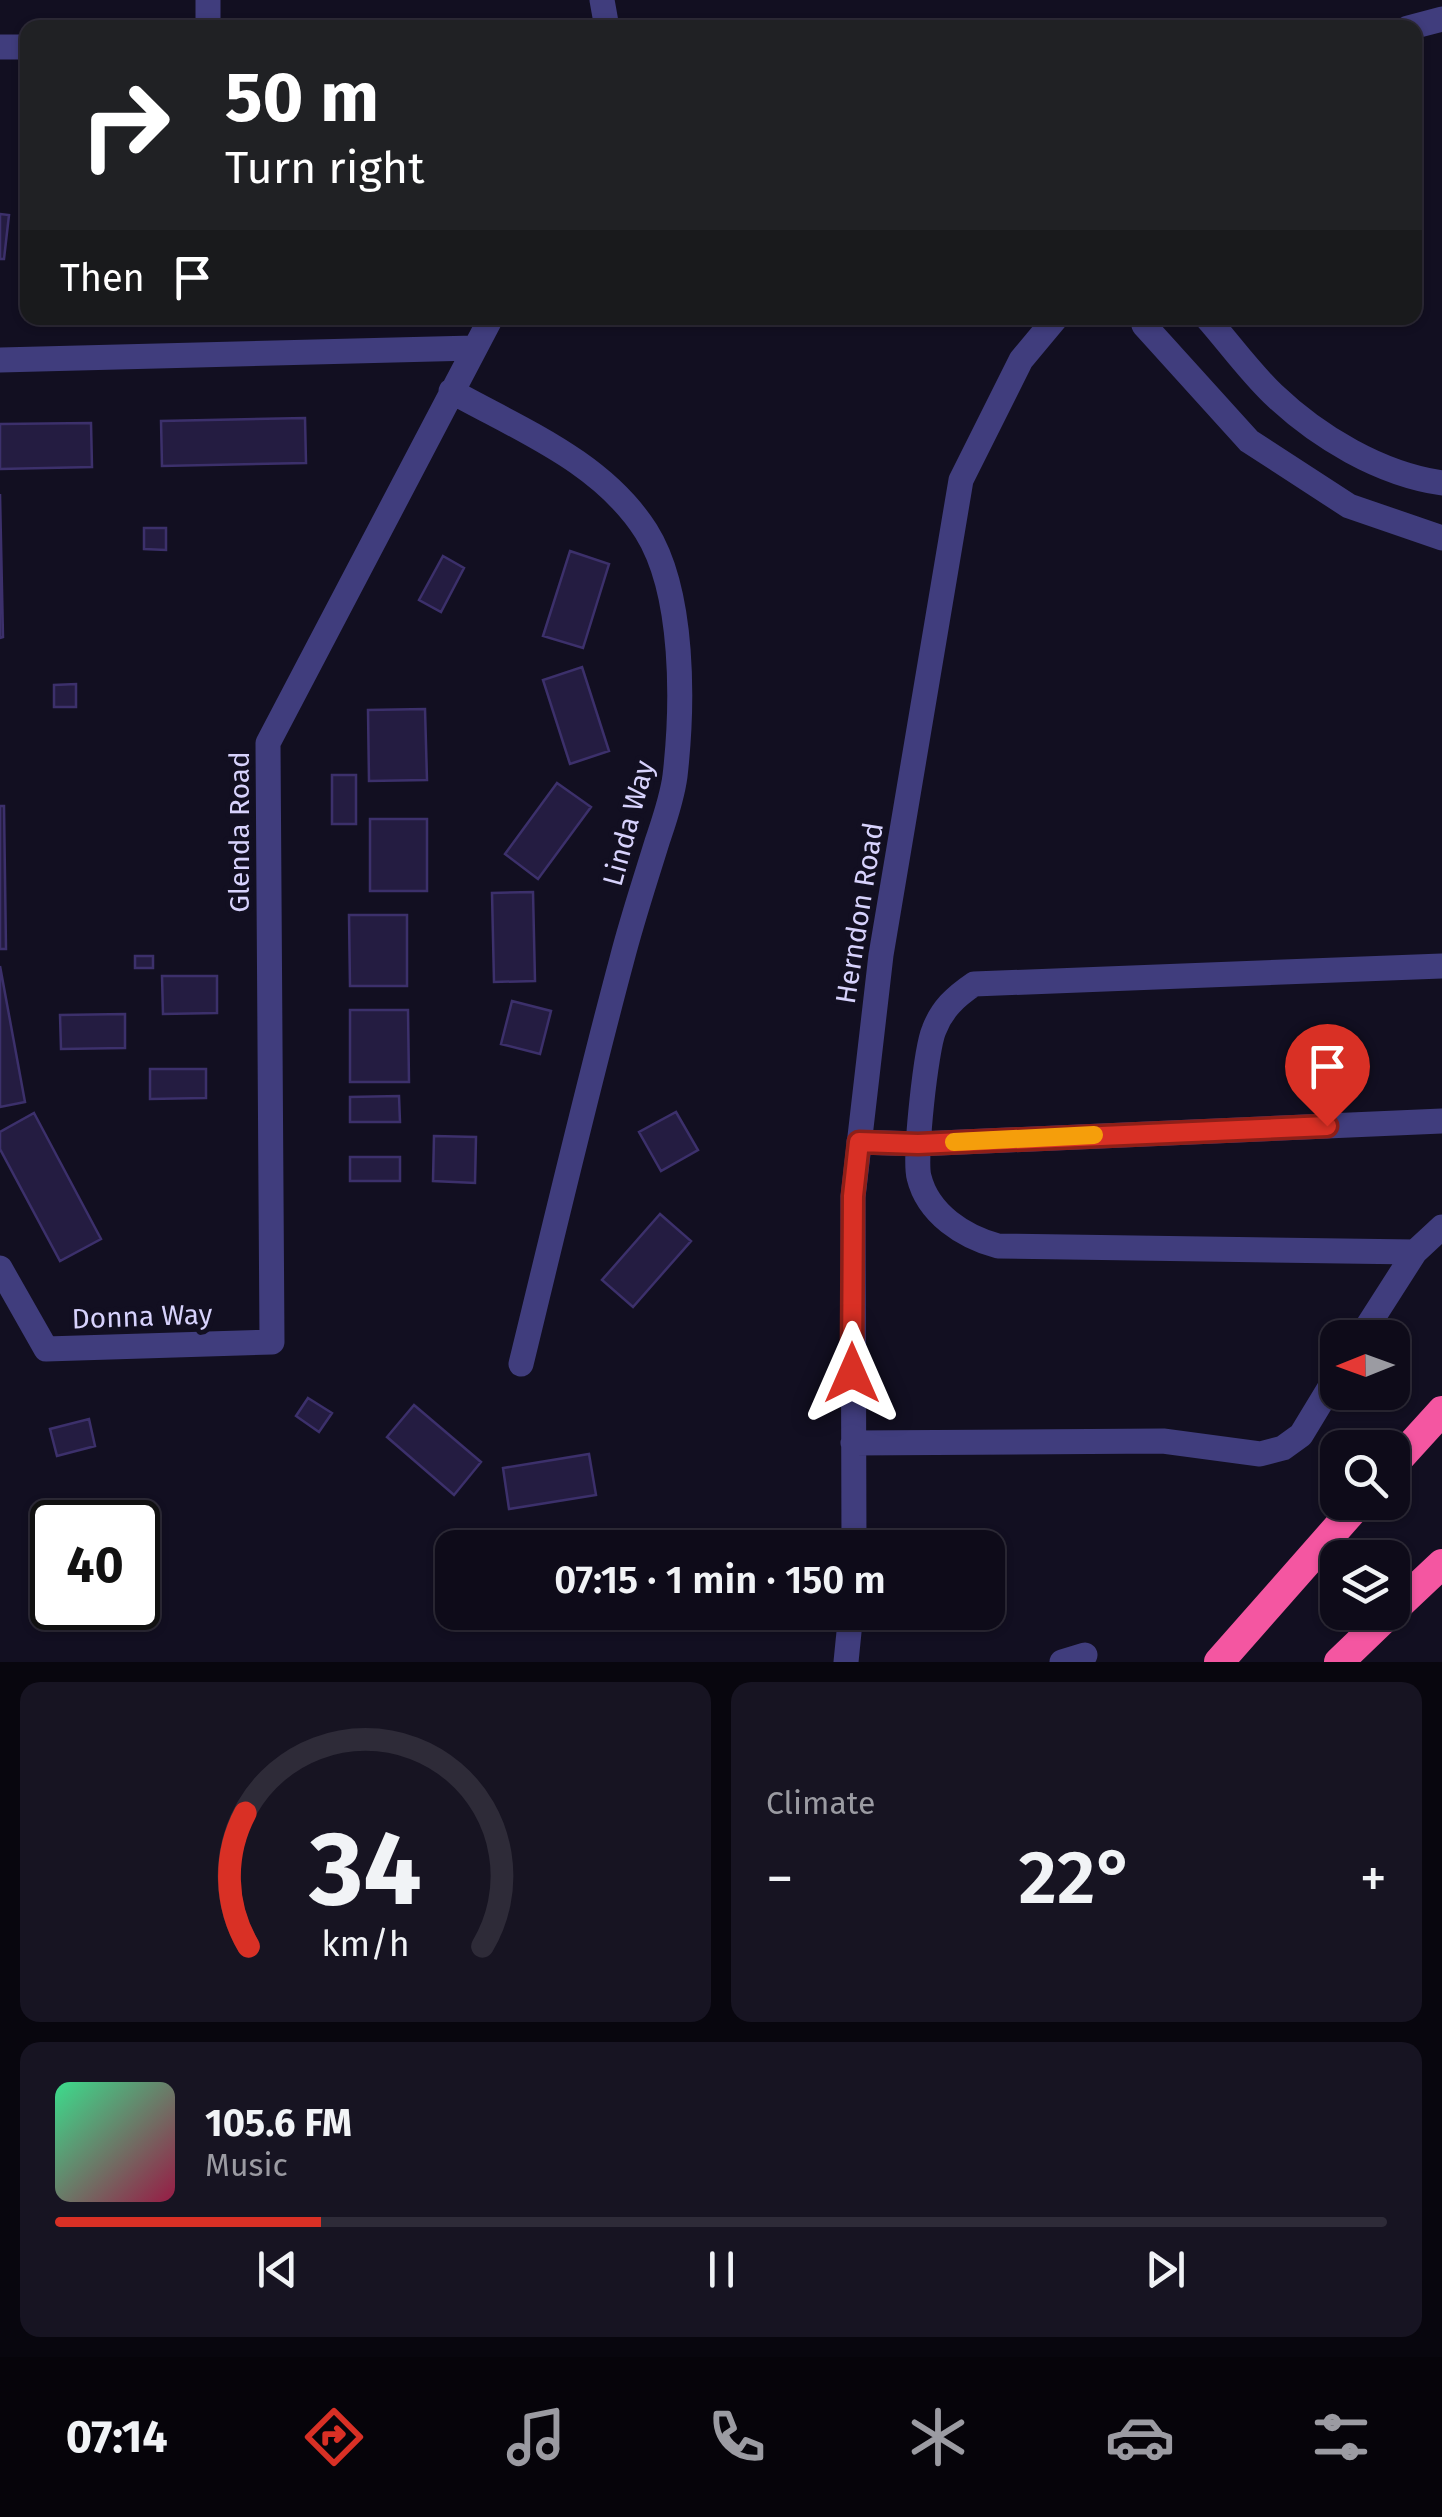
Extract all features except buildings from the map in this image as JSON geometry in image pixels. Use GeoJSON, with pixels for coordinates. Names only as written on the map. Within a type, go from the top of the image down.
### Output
{"type":"FeatureCollection","features":[{"type":"Feature","properties":{"kind":"highway"},"geometry":{"type":"LineString","coordinates":[[1410,1446],[1442,1410]]}},
{"type":"Feature","properties":{"kind":"highway"},"geometry":{"type":"LineString","coordinates":[[1219,1662],[1344,1520]]}},
{"type":"Feature","properties":{"kind":"highway"},"geometry":{"type":"LineString","coordinates":[[1410,1595],[1442,1564]]}},
{"type":"Feature","properties":{"kind":"highway"},"geometry":{"type":"LineString","coordinates":[[1339,1662],[1373,1630]]}},
{"type":"Feature","properties":{"kind":"street","name":"Glenda Road"},"geometry":{"type":"LineString","coordinates":[[272,1342],[268,743],[486,325]]}},
{"type":"Feature","properties":{"kind":"street","name":"Herndon Road"},"geometry":{"type":"LineString","coordinates":[[854,1530],[853,1196],[881,955],[961,480],[1021,360],[1050,325]]}},
{"type":"Feature","properties":{"kind":"street"},"geometry":{"type":"LineString","coordinates":[[1144,325],[1249,441],[1349,506],[1442,538]]}},
{"type":"Feature","properties":{"kind":"street"},"geometry":{"type":"LineString","coordinates":[[1214,325],[1274,394],[1350,452],[1426,480],[1442,482]]}},
{"type":"Feature","properties":{"kind":"street"},"geometry":{"type":"LineString","coordinates":[[0,360],[474,348]]}},
{"type":"Feature","properties":{"kind":"street","name":"Linda Way"},"geometry":{"type":"LineString","coordinates":[[451,391],[584,466],[627,505],[648,535],[665,572],[674,609],[678,735],[674,780],[607,1014],[521,1364]]}},
{"type":"Feature","properties":{"kind":"street"},"geometry":{"type":"LineString","coordinates":[[1416,1252],[998,1246],[972,1238],[948,1221],[929,1198],[919,1177],[918,1144],[932,1032],[950,1000],[974,984],[1442,966]]}},
{"type":"Feature","properties":{"kind":"street"},"geometry":{"type":"LineString","coordinates":[[859,1142],[918,1144],[1442,1121]]}},
{"type":"Feature","properties":{"kind":"street"},"geometry":{"type":"LineString","coordinates":[[1372,1320],[1416,1252],[1442,1226]]}},
{"type":"Feature","properties":{"kind":"street","name":"Donna Way"},"geometry":{"type":"LineString","coordinates":[[0,1268],[46,1349],[272,1342]]}},
{"type":"Feature","properties":{"kind":"street"},"geometry":{"type":"LineString","coordinates":[[852,1443],[1163,1442],[1260,1454],[1283,1448],[1301,1435],[1320,1404]]}},
{"type":"Feature","properties":{"kind":"street"},"geometry":{"type":"LineString","coordinates":[[846,1662],[849,1630]]}},
{"type":"Feature","properties":{"kind":"slow traffic"},"geometry":{"type":"LineString","coordinates":[[954,1142],[1094,1135]]}},
{"type":"Feature","properties":{"kind":"route"},"geometry":{"type":"LineString","coordinates":[[852,1373],[853,1196],[859,1142],[918,1144],[1327,1126]]}}]}
